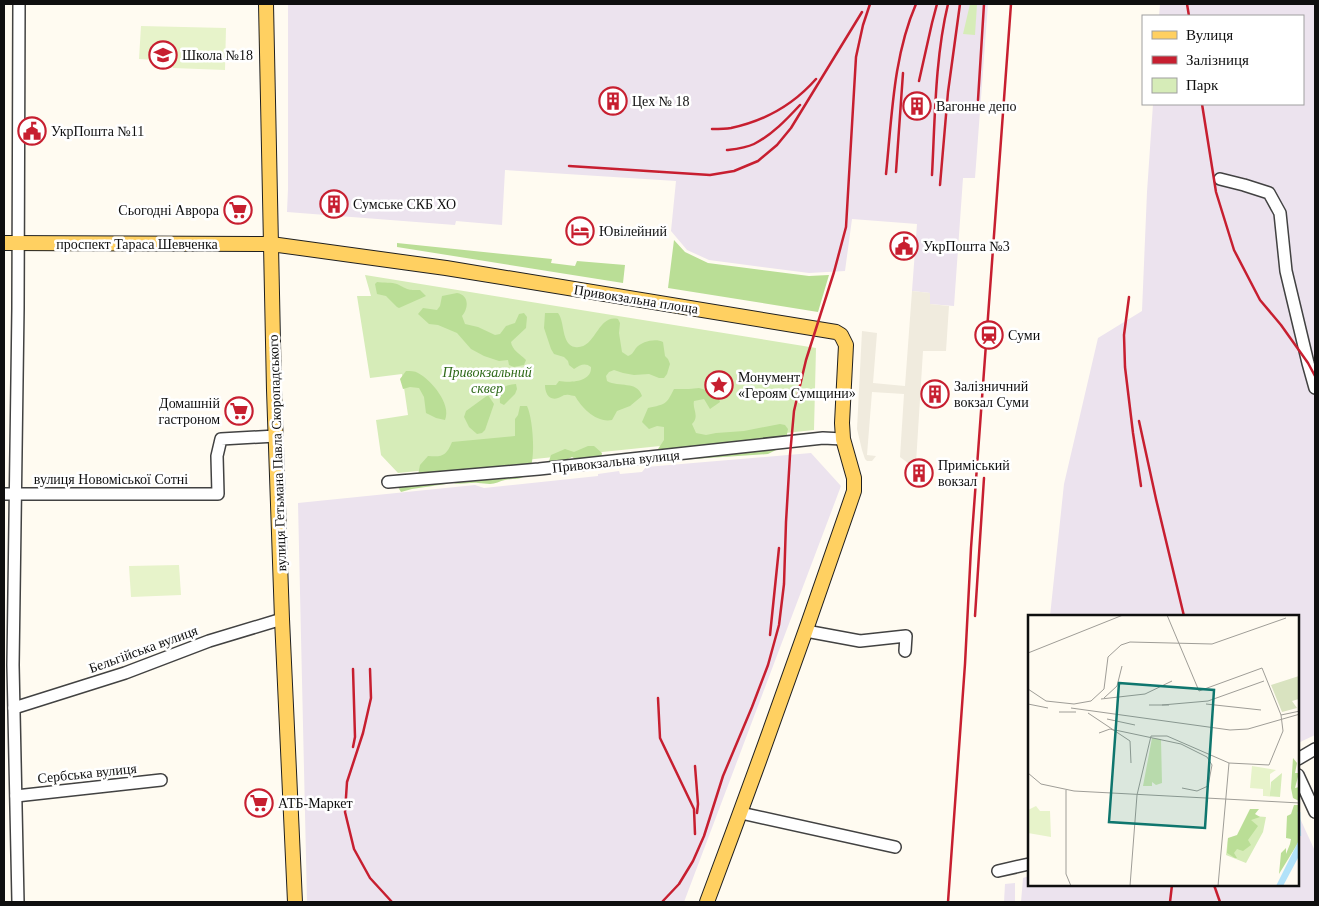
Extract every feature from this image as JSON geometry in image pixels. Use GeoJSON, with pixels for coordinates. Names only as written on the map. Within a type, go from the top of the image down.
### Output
{"type":"FeatureCollection","features":[{"type":"Feature","properties":{"kind":"main road","name":"вулиця Гетьмана Павла Скоропадського"},"geometry":{"type":"LineString","coordinates":[[266,4],[276,436],[295,902]]}},
{"type":"Feature","properties":{"kind":"main road","name":"проспект Тараса Шевченка"},"geometry":{"type":"LineString","coordinates":[[4,243],[271,244]]}},
{"type":"Feature","properties":{"kind":"main road","name":"Привокзальна площа"},"geometry":{"type":"LineString","coordinates":[[271,244],[446,268],[836,332],[841,335],[846,345],[843,439],[854,478],[854,491],[806,631]]}},
{"type":"Feature","properties":{"kind":"main road"},"geometry":{"type":"LineString","coordinates":[[707,902],[806,631]]}},
{"type":"Feature","properties":{"kind":"street"},"geometry":{"type":"LineString","coordinates":[[18,902],[16,796],[9,744],[14,708],[19,4]]}},
{"type":"Feature","properties":{"kind":"street"},"geometry":{"type":"LineString","coordinates":[[1220,179],[1269,193],[1280,213],[1286,271],[1315,388]]}},
{"type":"Feature","properties":{"kind":"street","name":"вулиця Новоміської Сотні"},"geometry":{"type":"LineString","coordinates":[[4,494],[218,494],[217,456],[221,439],[276,436]]}},
{"type":"Feature","properties":{"kind":"street","name":"Привокзальна вулиця"},"geometry":{"type":"LineString","coordinates":[[388,482],[539,469],[823,438],[843,439]]}},
{"type":"Feature","properties":{"kind":"street","name":"Бельгійська вулиця"},"geometry":{"type":"LineString","coordinates":[[14,708],[125,672],[209,641],[282,619]]}},
{"type":"Feature","properties":{"kind":"street"},"geometry":{"type":"LineString","coordinates":[[806,631],[860,642],[906,636],[905,651]]}},
{"type":"Feature","properties":{"kind":"street"},"geometry":{"type":"LineString","coordinates":[[1299,758],[1315,749]]}},
{"type":"Feature","properties":{"kind":"street"},"geometry":{"type":"LineString","coordinates":[[1299,777],[1315,812]]}},
{"type":"Feature","properties":{"kind":"street","name":"Сербська вулиця"},"geometry":{"type":"LineString","coordinates":[[16,796],[161,780]]}},
{"type":"Feature","properties":{"kind":"street"},"geometry":{"type":"LineString","coordinates":[[741,813],[895,847]]}},
{"type":"Feature","properties":{"kind":"street"},"geometry":{"type":"LineString","coordinates":[[998,871],[1028,864]]}},
{"type":"Feature","properties":{"kind":"shaded area"},"geometry":{"type":"Polygon","coordinates":[[[288,4],[988,4],[975,178],[963,178],[954,306],[929,304],[930,293],[912,291],[917,224],[852,219],[845,271],[809,273],[709,260],[687,250],[671,231],[676,181],[505,170],[502,225],[456,221],[455,225],[287,212],[288,4]]]}},
{"type":"Feature","properties":{"kind":"shaded area"},"geometry":{"type":"Polygon","coordinates":[[[1160,4],[1315,4],[1315,735],[1299,743],[1299,615],[1050,615],[1064,484],[1098,338],[1142,311],[1153,105],[1304,105],[1304,15],[1159,15],[1160,4]]]}},
{"type":"Feature","properties":{"kind":"shaded area"},"geometry":{"type":"Polygon","coordinates":[[[912,291],[930,293],[930,304],[949,306],[946,351],[923,351],[916,463],[908,463],[900,457],[904,394],[872,392],[867,455],[876,456],[872,461],[867,461],[857,429],[862,331],[877,333],[873,383],[905,386],[912,291]]]}},
{"type":"Feature","properties":{"kind":"shaded area"},"geometry":{"type":"Polygon","coordinates":[[[811,453],[841,486],[684,902],[307,902],[298,503],[475,485],[484,488],[598,476],[598,474],[619,471],[620,474],[642,472],[646,467],[811,453]]]}},
{"type":"Feature","properties":{"kind":"shaded area"},"geometry":{"type":"Polygon","coordinates":[[[1299,816],[1315,851],[1315,902],[1021,902],[1023,878],[1028,876],[1028,886],[1299,886],[1299,816]]]}},
{"type":"Feature","properties":{"kind":"shaded area"},"geometry":{"type":"Polygon","coordinates":[[[1015,883],[1015,902],[1004,902],[1005,884],[1015,883]]]}},
{"type":"Feature","properties":{"kind":"green space"},"geometry":{"type":"Polygon","coordinates":[[[970,4],[977,4],[975,35],[963,34],[970,4]]]}},
{"type":"Feature","properties":{"kind":"green space"},"geometry":{"type":"Polygon","coordinates":[[[141,26],[226,28],[225,70],[173,68],[170,61],[139,59],[141,26]]]}},
{"type":"Feature","properties":{"kind":"green space"},"geometry":{"type":"Polygon","coordinates":[[[674,240],[685,252],[708,263],[809,276],[829,275],[818,312],[668,288],[674,240]]]}},
{"type":"Feature","properties":{"kind":"green space"},"geometry":{"type":"Polygon","coordinates":[[[397,243],[552,259],[551,263],[575,266],[577,261],[625,265],[623,283],[397,247],[397,243]]]}},
{"type":"Feature","properties":{"kind":"green space","name":"Привокзальний сквер"},"geometry":{"type":"Polygon","coordinates":[[[365,275],[816,348],[814,430],[398,473],[381,455],[376,420],[408,415],[402,374],[370,378],[357,296],[371,296],[365,275]]]}},
{"type":"Feature","properties":{"kind":"green space"},"geometry":{"type":"Polygon","coordinates":[[[377,282],[395,283],[408,289],[420,290],[426,296],[399,308],[386,296],[377,294],[375,284],[377,282]]]}},
{"type":"Feature","properties":{"kind":"green space"},"geometry":{"type":"Polygon","coordinates":[[[457,293],[464,296],[467,302],[462,316],[465,324],[478,327],[495,335],[500,334],[506,326],[515,323],[519,314],[524,313],[527,317],[526,328],[511,342],[515,350],[526,360],[524,365],[514,367],[509,365],[508,360],[499,361],[484,356],[471,349],[457,333],[438,325],[429,324],[418,314],[423,308],[437,310],[442,296],[457,293]]]}},
{"type":"Feature","properties":{"kind":"green space"},"geometry":{"type":"Polygon","coordinates":[[[545,313],[558,313],[567,342],[575,347],[588,343],[605,322],[611,319],[618,319],[620,323],[619,333],[622,352],[628,356],[645,342],[657,340],[663,342],[665,356],[670,364],[667,374],[664,378],[659,378],[649,374],[634,375],[614,370],[609,372],[606,376],[607,381],[632,386],[640,391],[642,396],[630,406],[617,411],[612,420],[600,419],[590,414],[575,396],[564,395],[555,399],[550,397],[545,385],[556,385],[559,381],[569,382],[584,379],[588,376],[591,367],[585,364],[574,369],[564,357],[554,354],[544,328],[545,313]]]}},
{"type":"Feature","properties":{"kind":"green space"},"geometry":{"type":"Polygon","coordinates":[[[406,371],[414,371],[423,376],[439,393],[446,407],[445,420],[426,413],[424,397],[419,388],[410,387],[403,389],[400,379],[406,371]]]}},
{"type":"Feature","properties":{"kind":"green space"},"geometry":{"type":"Polygon","coordinates":[[[516,384],[515,394],[504,405],[500,403],[502,389],[516,384]]]}},
{"type":"Feature","properties":{"kind":"green space"},"geometry":{"type":"Polygon","coordinates":[[[699,388],[717,393],[720,402],[710,409],[704,399],[694,401],[696,415],[692,424],[696,433],[706,435],[744,431],[780,424],[785,425],[788,429],[785,444],[768,454],[678,460],[664,463],[655,460],[654,455],[664,440],[664,427],[657,426],[649,429],[642,422],[648,408],[665,403],[674,389],[699,388]]]}},
{"type":"Feature","properties":{"kind":"green space"},"geometry":{"type":"Polygon","coordinates":[[[488,395],[494,404],[485,430],[477,434],[469,427],[464,417],[466,411],[488,395]]]}},
{"type":"Feature","properties":{"kind":"green space"},"geometry":{"type":"Polygon","coordinates":[[[520,406],[527,406],[531,420],[533,452],[530,469],[527,474],[519,478],[492,484],[457,484],[451,482],[401,492],[396,484],[418,475],[420,465],[428,456],[443,455],[452,442],[515,436],[515,419],[520,406]]]}},
{"type":"Feature","properties":{"kind":"green space"},"geometry":{"type":"Polygon","coordinates":[[[588,446],[594,446],[602,453],[601,459],[581,462],[572,457],[558,464],[553,464],[549,461],[551,455],[565,449],[574,452],[588,446]]]}},
{"type":"Feature","properties":{"kind":"green space"},"geometry":{"type":"Polygon","coordinates":[[[179,565],[181,595],[131,597],[129,566],[179,565]]]}},
{"type":"Feature","properties":{"kind":"railway"},"geometry":{"type":"LineString","coordinates":[[662,902],[679,884],[693,861],[704,836],[723,776],[768,665],[779,625],[784,584],[786,522],[794,411],[806,360],[846,227],[856,57],[870,4]]}},
{"type":"Feature","properties":{"kind":"railway"},"geometry":{"type":"LineString","coordinates":[[886,174],[898,66],[908,24],[916,4]]}},
{"type":"Feature","properties":{"kind":"railway"},"geometry":{"type":"LineString","coordinates":[[919,81],[937,4]]}},
{"type":"Feature","properties":{"kind":"railway"},"geometry":{"type":"LineString","coordinates":[[932,175],[938,67],[948,4]]}},
{"type":"Feature","properties":{"kind":"railway"},"geometry":{"type":"LineString","coordinates":[[940,185],[948,92],[960,4]]}},
{"type":"Feature","properties":{"kind":"railway"},"geometry":{"type":"LineString","coordinates":[[978,100],[984,4]]}},
{"type":"Feature","properties":{"kind":"railway"},"geometry":{"type":"LineString","coordinates":[[948,902],[965,664],[971,548],[1011,4]]}},
{"type":"Feature","properties":{"kind":"railway"},"geometry":{"type":"LineString","coordinates":[[1187,4],[1189,15]]}},
{"type":"Feature","properties":{"kind":"railway"},"geometry":{"type":"LineString","coordinates":[[569,166],[710,175],[734,171],[758,161],[777,145],[791,128],[862,12]]}},
{"type":"Feature","properties":{"kind":"railway"},"geometry":{"type":"LineString","coordinates":[[896,172],[903,73]]}},
{"type":"Feature","properties":{"kind":"railway"},"geometry":{"type":"LineString","coordinates":[[712,129],[731,128],[767,116],[788,104],[816,79]]}},
{"type":"Feature","properties":{"kind":"railway"},"geometry":{"type":"LineString","coordinates":[[727,150],[748,146],[761,140],[779,126],[800,105]]}},
{"type":"Feature","properties":{"kind":"railway"},"geometry":{"type":"LineString","coordinates":[[1202,105],[1216,192],[1234,250],[1260,300],[1281,325],[1315,376]]}},
{"type":"Feature","properties":{"kind":"railway"},"geometry":{"type":"LineString","coordinates":[[1129,297],[1124,335],[1125,367],[1141,486]]}},
{"type":"Feature","properties":{"kind":"railway"},"geometry":{"type":"LineString","coordinates":[[1139,421],[1184,615]]}},
{"type":"Feature","properties":{"kind":"railway"},"geometry":{"type":"LineString","coordinates":[[975,616],[984,478]]}},
{"type":"Feature","properties":{"kind":"railway"},"geometry":{"type":"LineString","coordinates":[[770,635],[779,548]]}},
{"type":"Feature","properties":{"kind":"railway"},"geometry":{"type":"LineString","coordinates":[[353,669],[355,737],[353,747]]}},
{"type":"Feature","properties":{"kind":"railway"},"geometry":{"type":"LineString","coordinates":[[370,669],[371,698],[363,733],[347,782],[345,812],[354,849],[370,878],[392,902]]}},
{"type":"Feature","properties":{"kind":"railway"},"geometry":{"type":"LineString","coordinates":[[658,698],[660,738],[694,809],[695,834]]}},
{"type":"Feature","properties":{"kind":"railway"},"geometry":{"type":"LineString","coordinates":[[695,766],[697,813]]}},
{"type":"Feature","properties":{"kind":"railway"},"geometry":{"type":"LineString","coordinates":[[1170,902],[1172,886]]}},
{"type":"Feature","properties":{"kind":"railway"},"geometry":{"type":"LineString","coordinates":[[1214,886],[1220,902]]}},
{"type":"Feature","properties":{"kind":"place","name":"Школа №18"},"geometry":{"type":"Point","coordinates":[163,55]}},
{"type":"Feature","properties":{"kind":"place","name":"Цех № 18"},"geometry":{"type":"Point","coordinates":[613,101]}},
{"type":"Feature","properties":{"kind":"place","name":"Вагонне депо"},"geometry":{"type":"Point","coordinates":[917,106]}},
{"type":"Feature","properties":{"kind":"place","name":"УкрПошта №11"},"geometry":{"type":"Point","coordinates":[32,131]}},
{"type":"Feature","properties":{"kind":"place","name":"Сумське СКБ ХО"},"geometry":{"type":"Point","coordinates":[334,204]}},
{"type":"Feature","properties":{"kind":"place","name":"Сьогодні Аврора"},"geometry":{"type":"Point","coordinates":[238,210]}},
{"type":"Feature","properties":{"kind":"place","name":"Ювілейний"},"geometry":{"type":"Point","coordinates":[580,231]}},
{"type":"Feature","properties":{"kind":"place","name":"УкрПошта №3"},"geometry":{"type":"Point","coordinates":[904,246]}},
{"type":"Feature","properties":{"kind":"place","name":"Суми"},"geometry":{"type":"Point","coordinates":[989,335]}},
{"type":"Feature","properties":{"kind":"place","name":"Монумент «Героям Сумщини»"},"geometry":{"type":"Point","coordinates":[719,385]}},
{"type":"Feature","properties":{"kind":"place","name":"Залізничний вокзал Суми"},"geometry":{"type":"Point","coordinates":[935,394]}},
{"type":"Feature","properties":{"kind":"place","name":"Домашній гастроном"},"geometry":{"type":"Point","coordinates":[239,411]}},
{"type":"Feature","properties":{"kind":"place","name":"Приміський вокзал"},"geometry":{"type":"Point","coordinates":[919,473]}},
{"type":"Feature","properties":{"kind":"place","name":"АТБ-Маркет"},"geometry":{"type":"Point","coordinates":[259,803]}}]}
